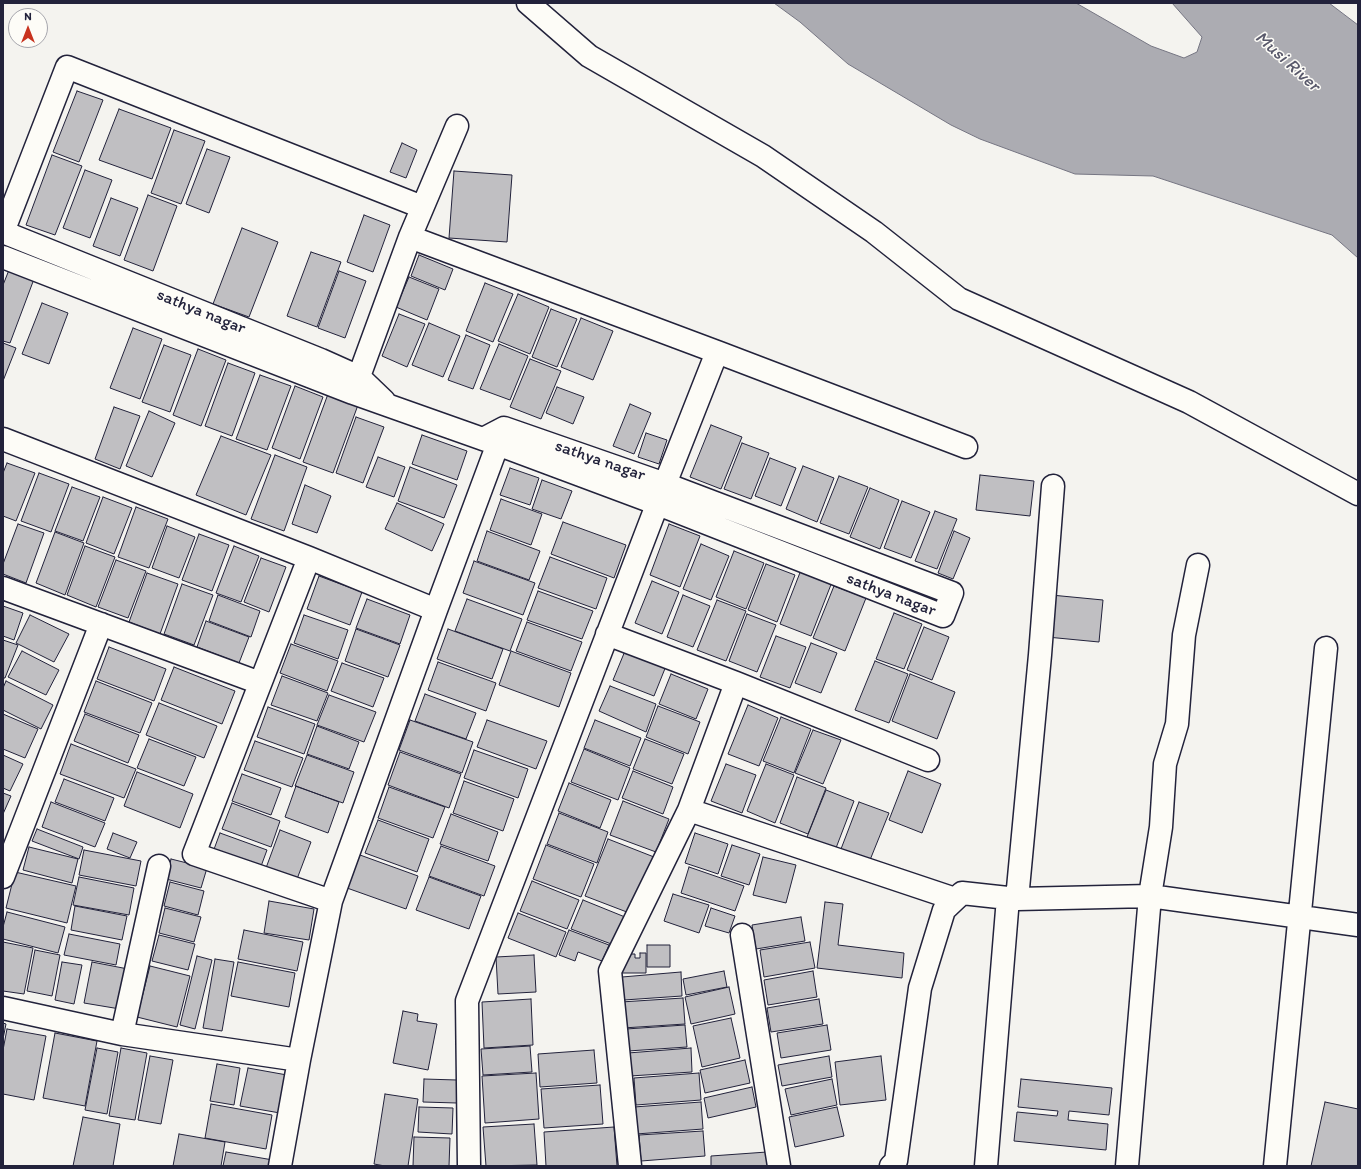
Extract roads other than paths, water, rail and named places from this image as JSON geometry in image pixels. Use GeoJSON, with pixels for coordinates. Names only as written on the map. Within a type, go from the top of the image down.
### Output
{"type":"FeatureCollection","features":[{"type":"Feature","properties":{"kind":"street"},"geometry":{"type":"LineString","coordinates":[[528,3],[589,56],[763,156],[874,232],[959,299],[1189,402],[1358,494]]}},
{"type":"Feature","properties":{"kind":"street"},"geometry":{"type":"LineString","coordinates":[[3,232],[67,67],[422,207]]}},
{"type":"Feature","properties":{"kind":"street"},"geometry":{"type":"LineString","coordinates":[[356,385],[410,237],[457,126]]}},
{"type":"Feature","properties":{"kind":"street","name":"sathya nagar"},"geometry":{"type":"LineString","coordinates":[[3,232],[321,360],[356,385],[390,406],[665,484],[952,592],[943,616],[658,504],[495,437]]}},
{"type":"Feature","properties":{"kind":"street"},"geometry":{"type":"LineString","coordinates":[[410,237],[966,447]]}},
{"type":"Feature","properties":{"kind":"street","name":"sathya nagar"},"geometry":{"type":"LineString","coordinates":[[3,257],[356,385]]}},
{"type":"Feature","properties":{"kind":"street"},"geometry":{"type":"LineString","coordinates":[[469,1166],[467,1001],[607,634],[717,352]]}},
{"type":"Feature","properties":{"kind":"street"},"geometry":{"type":"LineString","coordinates":[[280,1166],[331,901],[436,610],[495,437]]}},
{"type":"Feature","properties":{"kind":"street"},"geometry":{"type":"LineString","coordinates":[[3,439],[309,558],[436,610]]}},
{"type":"Feature","properties":{"kind":"street"},"geometry":{"type":"LineString","coordinates":[[986,1166],[1012,898],[1040,655],[1053,486]]}},
{"type":"Feature","properties":{"kind":"street"},"geometry":{"type":"LineString","coordinates":[[309,558],[194,854],[331,901]]}},
{"type":"Feature","properties":{"kind":"street"},"geometry":{"type":"LineString","coordinates":[[1127,1166],[1150,896],[1162,827],[1165,764],[1177,724],[1184,635],[1198,565]]}},
{"type":"Feature","properties":{"kind":"street"},"geometry":{"type":"LineString","coordinates":[[3,588],[260,684]]}},
{"type":"Feature","properties":{"kind":"street"},"geometry":{"type":"LineString","coordinates":[[3,877],[101,624]]}},
{"type":"Feature","properties":{"kind":"street"},"geometry":{"type":"LineString","coordinates":[[607,634],[736,683],[928,760]]}},
{"type":"Feature","properties":{"kind":"street"},"geometry":{"type":"LineString","coordinates":[[1276,1166],[1326,648]]}},
{"type":"Feature","properties":{"kind":"street"},"geometry":{"type":"LineString","coordinates":[[630,1166],[610,971],[689,810],[736,683]]}},
{"type":"Feature","properties":{"kind":"street"},"geometry":{"type":"LineString","coordinates":[[689,810],[955,899]]}},
{"type":"Feature","properties":{"kind":"street"},"geometry":{"type":"LineString","coordinates":[[122,1034],[159,866]]}},
{"type":"Feature","properties":{"kind":"street"},"geometry":{"type":"LineString","coordinates":[[891,1166],[896,1161],[920,988],[944,910],[962,893],[1012,898],[1150,896],[1358,925]]}},
{"type":"Feature","properties":{"kind":"street"},"geometry":{"type":"LineString","coordinates":[[742,936],[779,1166]]}},
{"type":"Feature","properties":{"kind":"street"},"geometry":{"type":"LineString","coordinates":[[3,1008],[122,1034],[300,1060]]}},
{"type":"Feature","properties":{"kind":"water","name":"Musi River"},"geometry":{"type":"Polygon","coordinates":[[[774,3],[1076,3],[1151,46],[1184,58],[1197,52],[1202,37],[1172,3],[1329,3],[1358,25],[1358,258],[1332,235],[1153,176],[1075,174],[980,139],[951,125],[848,64],[800,22],[774,3]]]}}]}
